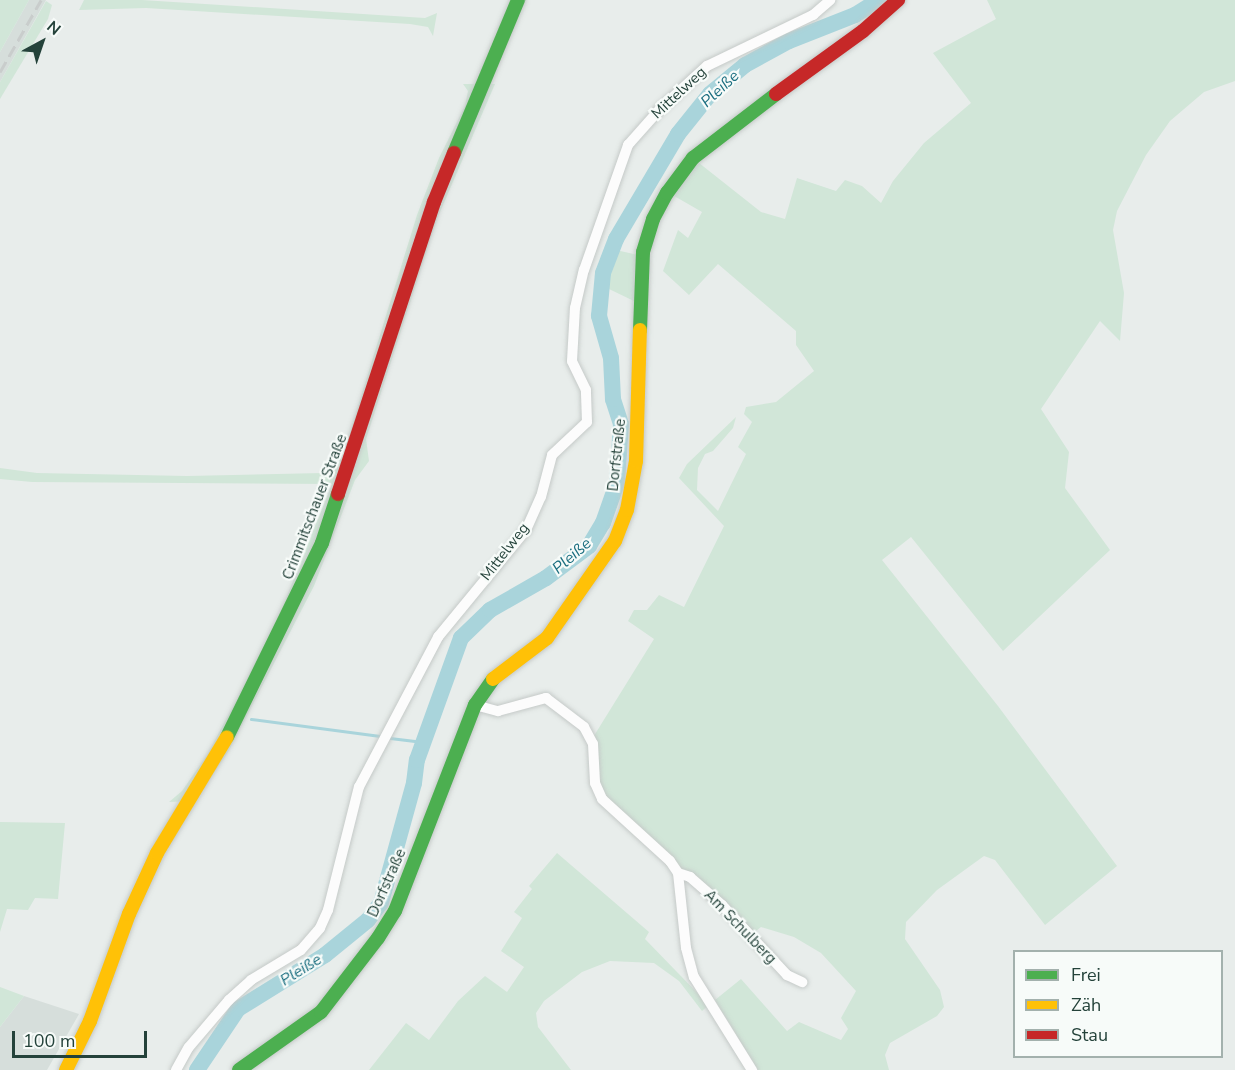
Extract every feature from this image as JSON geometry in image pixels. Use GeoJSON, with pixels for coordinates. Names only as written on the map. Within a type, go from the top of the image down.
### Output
{"type":"FeatureCollection","features":[{"type":"Feature","properties":{"kind":"street","name":"Crimmitschauer Straße"},"geometry":{"type":"LineString","coordinates":[[66,1070],[90,1022],[129,914],[157,853],[230,732],[318,553],[350,467],[435,202],[518,0]]}},
{"type":"Feature","properties":{"kind":"street","name":"Mittelweg"},"geometry":{"type":"LineString","coordinates":[[176,1070],[189,1047],[229,1000],[251,980],[301,950],[320,928],[328,910],[359,787],[438,637],[526,530],[541,497],[552,455],[587,422],[586,390],[573,362],[575,308],[584,270],[628,145],[660,109],[707,66],[813,15],[830,0]]}},
{"type":"Feature","properties":{"kind":"street","name":"Dorfstraße"},"geometry":{"type":"LineString","coordinates":[[239,1070],[321,1012],[391,920],[448,782],[475,705],[488,683],[546,638],[564,618],[615,541],[627,510],[636,461],[644,252],[653,219],[667,193],[693,158],[724,131],[863,31],[898,0]]}},
{"type":"Feature","properties":{"kind":"street","name":"Am Schulberg"},"geometry":{"type":"LineString","coordinates":[[475,705],[498,711],[542,698],[574,717],[593,744],[595,783],[602,799],[670,861],[678,873],[683,892],[686,948],[694,977],[752,1070]]}},
{"type":"Feature","properties":{"kind":"street","name":"Am Schulberg"},"geometry":{"type":"LineString","coordinates":[[678,873],[690,877],[722,905],[787,975],[802,982]]}},
{"type":"Feature","properties":{"kind":"shaded area"},"geometry":{"type":"Polygon","coordinates":[[[29,0],[46,0],[0,82],[0,52],[29,0]]]}},
{"type":"Feature","properties":{"kind":"shaded area"},"geometry":{"type":"Polygon","coordinates":[[[24,996],[79,1014],[47,1070],[0,1070],[0,1027],[24,996]]]}},
{"type":"Feature","properties":{"kind":"green space"},"geometry":{"type":"Polygon","coordinates":[[[0,0],[29,0],[0,52],[0,0]]]}},
{"type":"Feature","properties":{"kind":"green space"},"geometry":{"type":"Polygon","coordinates":[[[84,0],[142,0],[425,18],[437,13],[433,36],[428,27],[410,24],[146,8],[79,10],[84,0]]]}},
{"type":"Feature","properties":{"kind":"green space"},"geometry":{"type":"Polygon","coordinates":[[[987,0],[1235,0],[1235,81],[1204,92],[1170,121],[1146,155],[1117,211],[1113,230],[1124,293],[1120,341],[1100,321],[1041,409],[1069,452],[1065,488],[1110,550],[1003,651],[911,537],[882,560],[998,706],[1117,866],[1045,925],[995,860],[984,856],[937,890],[906,922],[905,939],[940,990],[944,1007],[937,1016],[890,1043],[885,1055],[889,1070],[758,1070],[715,1000],[741,979],[787,1031],[799,1022],[841,1040],[848,1029],[841,1018],[856,991],[821,953],[794,937],[761,927],[751,935],[603,799],[592,739],[654,639],[628,621],[634,610],[647,610],[659,595],[684,607],[724,526],[679,478],[687,464],[736,417],[733,428],[713,451],[705,454],[698,468],[697,490],[718,511],[746,454],[738,447],[752,422],[744,414],[746,407],[776,402],[814,371],[796,345],[796,331],[718,264],[689,295],[663,271],[678,230],[688,238],[702,212],[669,193],[694,159],[761,212],[785,219],[797,178],[836,191],[845,180],[862,186],[881,203],[893,181],[924,143],[971,103],[933,53],[996,19],[987,0]]]}},
{"type":"Feature","properties":{"kind":"green space"},"geometry":{"type":"Polygon","coordinates":[[[46,1],[52,5],[48,19],[0,99],[0,82],[46,1]]]}},
{"type":"Feature","properties":{"kind":"green space"},"geometry":{"type":"Polygon","coordinates":[[[463,84],[495,84],[437,219],[366,439],[369,461],[355,480],[314,586],[228,752],[195,801],[169,802],[182,791],[207,755],[238,697],[281,611],[332,484],[32,482],[0,479],[0,468],[37,473],[187,476],[323,473],[335,469],[344,452],[417,215],[439,158],[465,106],[468,91],[463,84]]]}},
{"type":"Feature","properties":{"kind":"green space"},"geometry":{"type":"Polygon","coordinates":[[[616,250],[638,255],[636,302],[609,289],[608,276],[616,250]]]}},
{"type":"Feature","properties":{"kind":"green space"},"geometry":{"type":"Polygon","coordinates":[[[0,822],[65,823],[58,899],[35,898],[28,910],[7,909],[0,932],[0,822]]]}},
{"type":"Feature","properties":{"kind":"green space"},"geometry":{"type":"Polygon","coordinates":[[[557,853],[649,932],[645,939],[709,1005],[702,1011],[679,981],[654,963],[610,961],[582,972],[544,1001],[536,1013],[538,1027],[571,1070],[369,1070],[406,1023],[429,1040],[458,1001],[485,976],[507,992],[524,967],[501,951],[522,918],[514,912],[532,889],[529,886],[557,853]]]}},
{"type":"Feature","properties":{"kind":"green space"},"geometry":{"type":"Polygon","coordinates":[[[0,987],[24,996],[0,1027],[0,987]]]}},
{"type":"Feature","properties":{"kind":"waterway","name":"Pleiße"},"geometry":{"type":"LineString","coordinates":[[197,1070],[238,1009],[325,955],[368,920],[381,903],[414,783],[417,760],[461,638],[490,610],[546,578],[589,546],[603,523],[617,483],[621,424],[613,399],[611,358],[599,316],[603,273],[616,239],[678,134],[710,94],[745,65],[789,41],[855,15],[879,0]]}},
{"type":"Feature","properties":{"kind":"waterway"},"geometry":{"type":"LineString","coordinates":[[251,719],[380,736]]}},
{"type":"Feature","properties":{"kind":"waterway"},"geometry":{"type":"LineString","coordinates":[[390,738],[423,742]]}},
{"type":"Feature","properties":{"kind":"railway"},"geometry":{"type":"LineString","coordinates":[[0,72],[41,0]]}},
{"type":"Feature","properties":{"kind":"traffic: fast"},"geometry":{"type":"LineString","coordinates":[[454,153],[518,0]]}},
{"type":"Feature","properties":{"kind":"traffic: fast"},"geometry":{"type":"LineString","coordinates":[[640,330],[643,252],[653,219],[667,193],[693,158],[776,94]]}},
{"type":"Feature","properties":{"kind":"traffic: fast"},"geometry":{"type":"LineString","coordinates":[[227,737],[322,543],[338,494]]}},
{"type":"Feature","properties":{"kind":"traffic: fast"},"geometry":{"type":"LineString","coordinates":[[239,1070],[321,1012],[378,938],[395,911],[475,705],[493,679]]}},
{"type":"Feature","properties":{"kind":"traffic: slow"},"geometry":{"type":"LineString","coordinates":[[493,679],[547,638],[615,541],[627,510],[636,461],[640,330]]}},
{"type":"Feature","properties":{"kind":"traffic: slow"},"geometry":{"type":"LineString","coordinates":[[66,1070],[90,1021],[129,914],[157,853],[227,737]]}},
{"type":"Feature","properties":{"kind":"traffic: jam"},"geometry":{"type":"LineString","coordinates":[[776,94],[863,31],[898,0]]}},
{"type":"Feature","properties":{"kind":"traffic: jam"},"geometry":{"type":"LineString","coordinates":[[338,494],[434,202],[454,153]]}}]}
